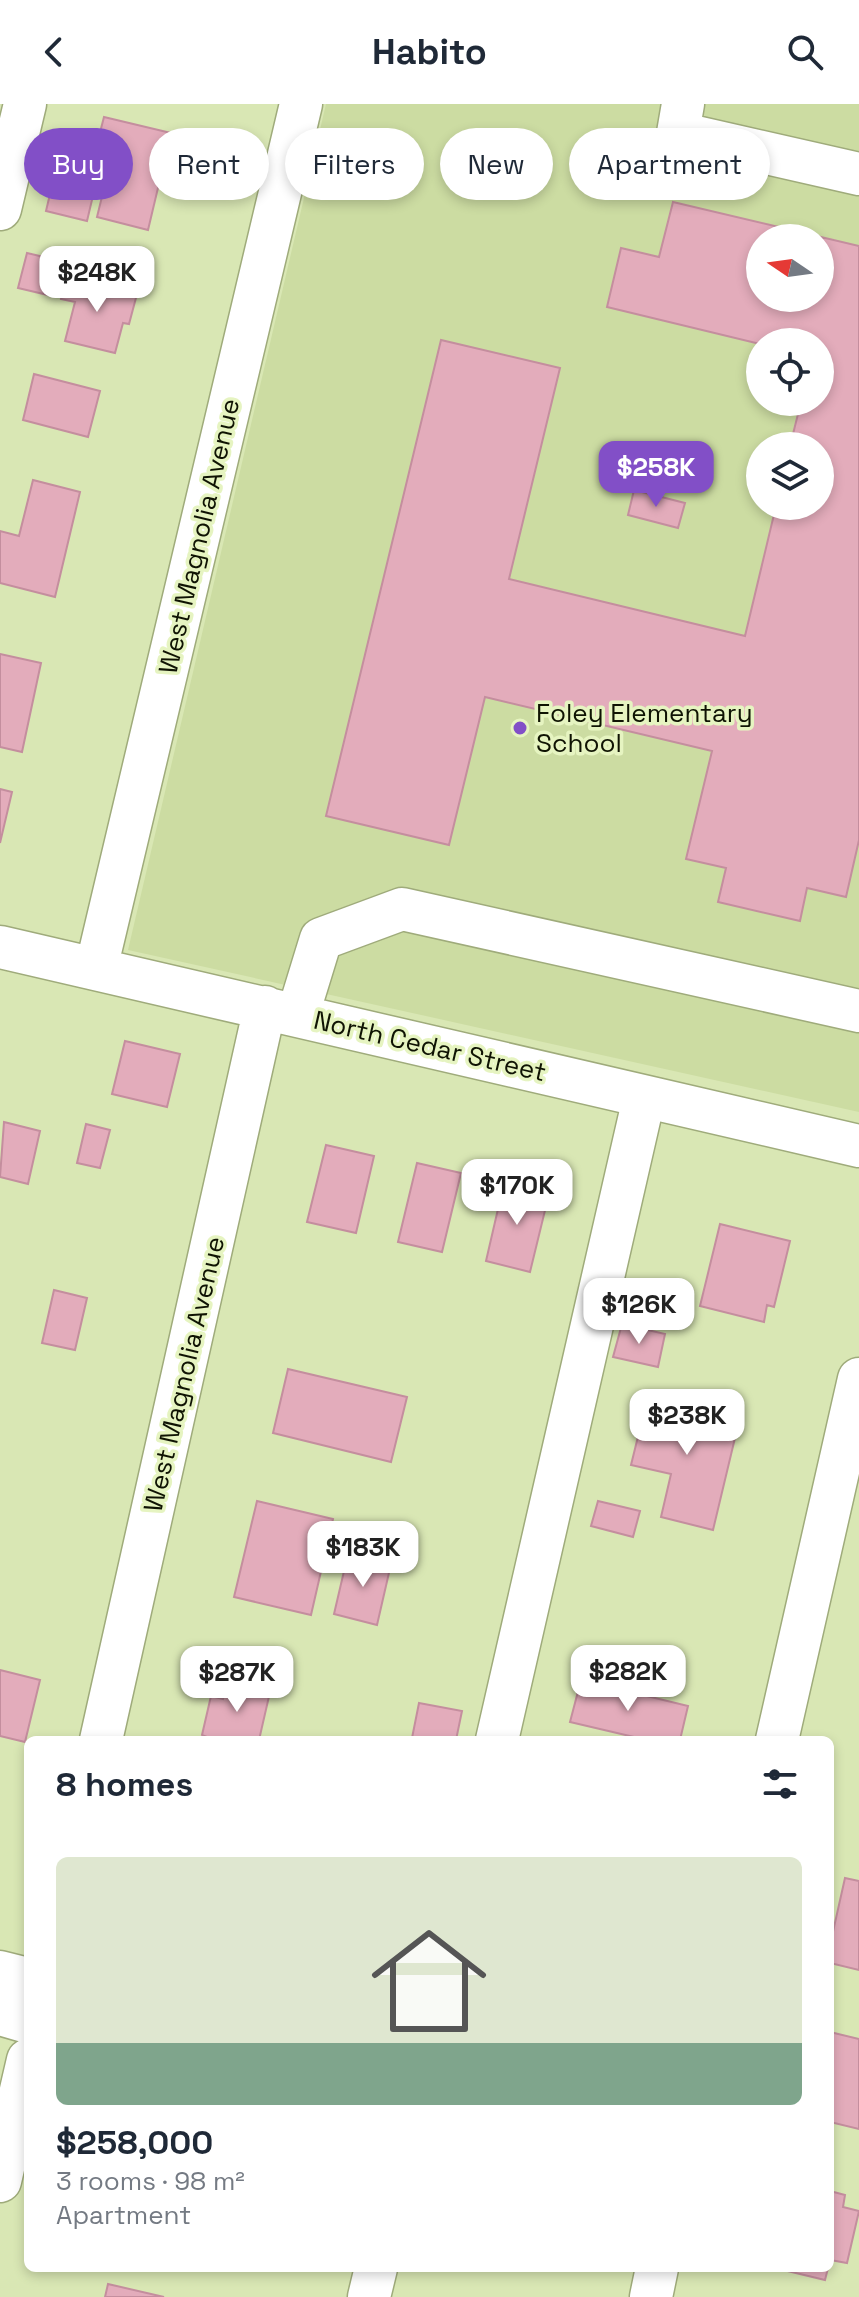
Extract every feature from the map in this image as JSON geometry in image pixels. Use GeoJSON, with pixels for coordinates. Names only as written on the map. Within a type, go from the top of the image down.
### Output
{"type":"FeatureCollection","features":[{"type":"Feature","properties":{"kind":"street"},"geometry":{"type":"LineString","coordinates":[[0,209],[25,104]]}},
{"type":"Feature","properties":{"kind":"street","name":"West Magnolia Avenue"},"geometry":{"type":"LineString","coordinates":[[96,969],[301,104]]}},
{"type":"Feature","properties":{"kind":"street"},"geometry":{"type":"LineString","coordinates":[[683,104],[678,133],[859,174]]}},
{"type":"Feature","properties":{"kind":"street","name":"West Magnolia Avenue"},"geometry":{"type":"LineString","coordinates":[[102,1736],[282,1011],[321,939],[402,909],[859,1011]]}},
{"type":"Feature","properties":{"kind":"street","name":"North Cedar Street"},"geometry":{"type":"LineString","coordinates":[[0,947],[859,1146]]}},
{"type":"Feature","properties":{"kind":"street"},"geometry":{"type":"LineString","coordinates":[[498,1736],[644,1098]]}},
{"type":"Feature","properties":{"kind":"street"},"geometry":{"type":"LineString","coordinates":[[778,1736],[859,1379]]}},
{"type":"Feature","properties":{"kind":"street"},"geometry":{"type":"LineString","coordinates":[[0,1972],[24,1978]]}},
{"type":"Feature","properties":{"kind":"street"},"geometry":{"type":"LineString","coordinates":[[0,2014],[24,2021]]}},
{"type":"Feature","properties":{"kind":"street"},"geometry":{"type":"LineString","coordinates":[[0,2181],[24,2077]]}},
{"type":"Feature","properties":{"kind":"street"},"geometry":{"type":"LineString","coordinates":[[369,2297],[375,2272]]}},
{"type":"Feature","properties":{"kind":"street"},"geometry":{"type":"LineString","coordinates":[[651,2297],[656,2272]]}},
{"type":"Feature","properties":{"kind":"shaded area","name":"Foley Elementary School"},"geometry":{"type":"Polygon","coordinates":[[[326,104],[859,104],[859,1112],[128,950],[304,200],[424,200],[424,128],[320,128],[326,104]]]}},
{"type":"Feature","properties":{"kind":"building"},"geometry":{"type":"Polygon","coordinates":[[[104,117],[150,128],[149,200],[155,200],[148,230],[97,217],[101,200],[133,200],[133,128],[101,128],[104,117]]]}},
{"type":"Feature","properties":{"kind":"building"},"geometry":{"type":"Polygon","coordinates":[[[49,200],[92,200],[87,221],[46,211],[49,200]]]}},
{"type":"Feature","properties":{"kind":"building"},"geometry":{"type":"Polygon","coordinates":[[[673,202],[766,224],[746,224],[746,312],[834,312],[834,240],[859,246],[859,840],[846,897],[807,888],[800,921],[718,902],[726,868],[686,859],[712,751],[485,697],[449,845],[326,816],[441,340],[560,368],[509,579],[745,636],[773,520],[834,520],[834,432],[794,432],[798,416],[834,416],[834,328],[746,328],[746,341],[607,307],[621,248],[659,257],[673,202]]]}},
{"type":"Feature","properties":{"kind":"building"},"geometry":{"type":"Polygon","coordinates":[[[27,253],[61,261],[52,296],[18,288],[27,253]]]}},
{"type":"Feature","properties":{"kind":"building"},"geometry":{"type":"Polygon","coordinates":[[[66,277],[137,294],[129,324],[123,323],[115,353],[65,341],[75,302],[61,299],[66,277]]]}},
{"type":"Feature","properties":{"kind":"building"},"geometry":{"type":"Polygon","coordinates":[[[34,374],[100,391],[88,437],[23,420],[34,374]]]}},
{"type":"Feature","properties":{"kind":"building"},"geometry":{"type":"Polygon","coordinates":[[[33,480],[80,492],[55,597],[0,583],[0,531],[19,536],[33,480]]]}},
{"type":"Feature","properties":{"kind":"building"},"geometry":{"type":"Polygon","coordinates":[[[634,490],[685,503],[678,528],[628,515],[634,490]]]}},
{"type":"Feature","properties":{"kind":"building"},"geometry":{"type":"Polygon","coordinates":[[[0,654],[41,663],[22,752],[0,747],[0,654]]]}},
{"type":"Feature","properties":{"kind":"building"},"geometry":{"type":"Polygon","coordinates":[[[0,789],[12,792],[0,843],[0,789]]]}},
{"type":"Feature","properties":{"kind":"building"},"geometry":{"type":"Polygon","coordinates":[[[125,1041],[180,1054],[167,1107],[112,1094],[125,1041]]]}},
{"type":"Feature","properties":{"kind":"building"},"geometry":{"type":"Polygon","coordinates":[[[4,1122],[40,1131],[28,1184],[0,1177],[4,1122]]]}},
{"type":"Feature","properties":{"kind":"building"},"geometry":{"type":"Polygon","coordinates":[[[86,1124],[110,1130],[100,1168],[77,1163],[86,1124]]]}},
{"type":"Feature","properties":{"kind":"building"},"geometry":{"type":"Polygon","coordinates":[[[326,1145],[374,1156],[356,1233],[307,1222],[326,1145]]]}},
{"type":"Feature","properties":{"kind":"building"},"geometry":{"type":"Polygon","coordinates":[[[417,1163],[461,1173],[442,1252],[398,1242],[417,1163]]]}},
{"type":"Feature","properties":{"kind":"building"},"geometry":{"type":"Polygon","coordinates":[[[504,1183],[549,1194],[530,1272],[486,1261],[504,1183]]]}},
{"type":"Feature","properties":{"kind":"building"},"geometry":{"type":"Polygon","coordinates":[[[720,1224],[790,1241],[774,1307],[767,1305],[764,1322],[700,1306],[720,1224]]]}},
{"type":"Feature","properties":{"kind":"building"},"geometry":{"type":"Polygon","coordinates":[[[54,1290],[87,1298],[75,1350],[42,1343],[54,1290]]]}},
{"type":"Feature","properties":{"kind":"building"},"geometry":{"type":"Polygon","coordinates":[[[622,1324],[665,1334],[658,1367],[613,1357],[622,1324]]]}},
{"type":"Feature","properties":{"kind":"building"},"geometry":{"type":"Polygon","coordinates":[[[288,1369],[407,1397],[391,1462],[273,1433],[288,1369]]]}},
{"type":"Feature","properties":{"kind":"building"},"geometry":{"type":"Polygon","coordinates":[[[648,1396],[740,1417],[713,1530],[661,1517],[671,1474],[631,1465],[648,1396]]]}},
{"type":"Feature","properties":{"kind":"building"},"geometry":{"type":"Polygon","coordinates":[[[257,1501],[333,1519],[311,1615],[234,1597],[257,1501]]]}},
{"type":"Feature","properties":{"kind":"building"},"geometry":{"type":"Polygon","coordinates":[[[598,1501],[640,1511],[633,1537],[591,1526],[598,1501]]]}},
{"type":"Feature","properties":{"kind":"building"},"geometry":{"type":"Polygon","coordinates":[[[348,1554],[391,1564],[377,1625],[334,1614],[348,1554]]]}},
{"type":"Feature","properties":{"kind":"building"},"geometry":{"type":"Polygon","coordinates":[[[0,1670],[40,1680],[24,1742],[0,1736],[0,1670]]]}},
{"type":"Feature","properties":{"kind":"building"},"geometry":{"type":"Polygon","coordinates":[[[581,1680],[688,1706],[681,1736],[630,1736],[570,1722],[581,1680]]]}},
{"type":"Feature","properties":{"kind":"building"},"geometry":{"type":"Polygon","coordinates":[[[227,1682],[270,1692],[260,1736],[202,1735],[211,1696],[223,1699],[227,1682]]]}},
{"type":"Feature","properties":{"kind":"building"},"geometry":{"type":"Polygon","coordinates":[[[419,1703],[462,1711],[457,1736],[412,1736],[419,1703]]]}},
{"type":"Feature","properties":{"kind":"building"},"geometry":{"type":"Polygon","coordinates":[[[845,1878],[859,1881],[859,1970],[834,1964],[834,1927],[845,1878]]]}},
{"type":"Feature","properties":{"kind":"building"},"geometry":{"type":"Polygon","coordinates":[[[834,2033],[859,2039],[859,2129],[834,2123],[834,2033]]]}},
{"type":"Feature","properties":{"kind":"building"},"geometry":{"type":"Polygon","coordinates":[[[834,2192],[845,2195],[843,2207],[859,2211],[847,2263],[834,2261],[834,2192]]]}},
{"type":"Feature","properties":{"kind":"building"},"geometry":{"type":"Polygon","coordinates":[[[792,2272],[827,2272],[825,2280],[792,2272]]]}},
{"type":"Feature","properties":{"kind":"building"},"geometry":{"type":"Polygon","coordinates":[[[108,2284],[164,2297],[105,2297],[108,2284]]]}},
{"type":"Feature","properties":{"kind":"place","name":"Foley Elementary School"},"geometry":{"type":"Point","coordinates":[520,728]}}]}
